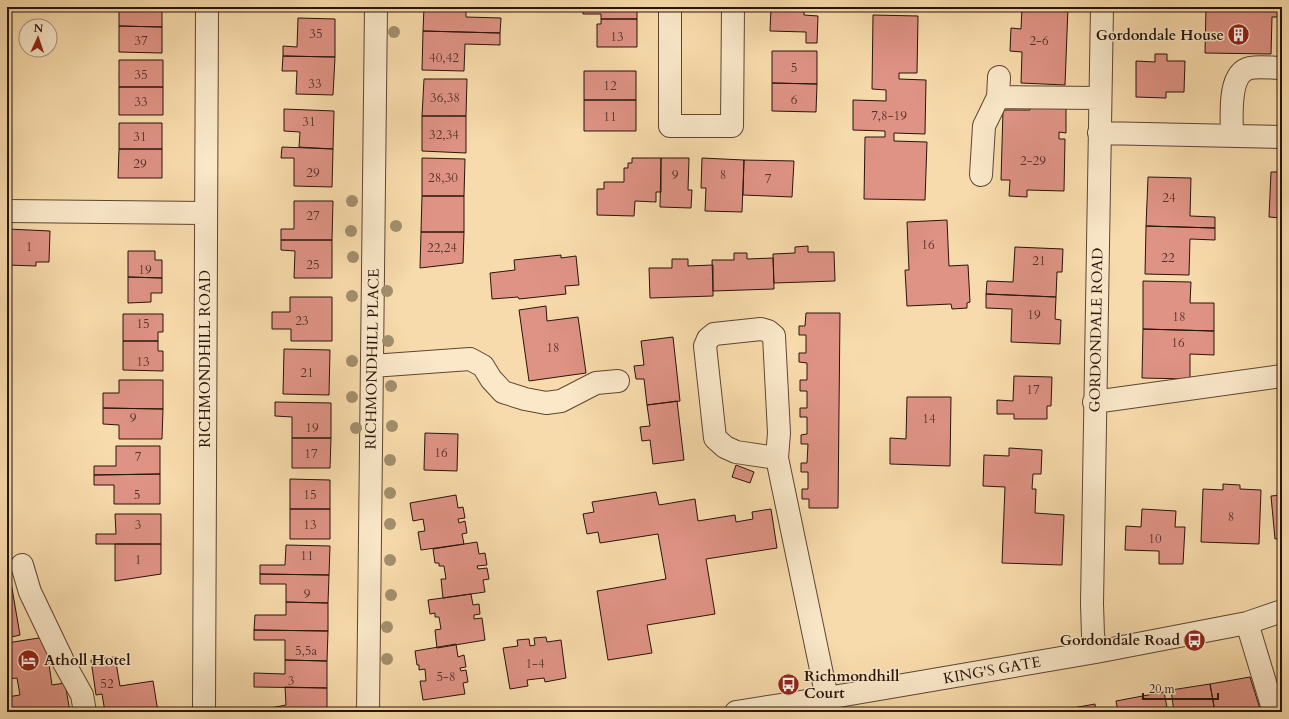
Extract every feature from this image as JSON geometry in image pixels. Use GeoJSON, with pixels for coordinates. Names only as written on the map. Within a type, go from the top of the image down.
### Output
{"type":"FeatureCollection","features":[{"type":"Feature","properties":{"kind":"street","name":"RICHMONDHILL ROAD"},"geometry":{"type":"LineString","coordinates":[[204,712],[206,7]]}},
{"type":"Feature","properties":{"kind":"street","name":"RICHMONDHILL PLACE"},"geometry":{"type":"LineString","coordinates":[[368,712],[376,7]]}},
{"type":"Feature","properties":{"kind":"street"},"geometry":{"type":"LineString","coordinates":[[670,7],[670,126],[732,126],[733,7]]}},
{"type":"Feature","properties":{"kind":"street","name":"GORDONDALE ROAD"},"geometry":{"type":"LineString","coordinates":[[1096,652],[1093,635],[1092,604],[1094,402],[1102,7]]}},
{"type":"Feature","properties":{"kind":"street"},"geometry":{"type":"LineString","coordinates":[[1232,136],[1233,90],[1238,76],[1249,68],[1282,68]]}},
{"type":"Feature","properties":{"kind":"street"},"geometry":{"type":"LineString","coordinates":[[981,175],[984,126],[998,87],[1100,98]]}},
{"type":"Feature","properties":{"kind":"street"},"geometry":{"type":"LineString","coordinates":[[1100,133],[1282,136]]}},
{"type":"Feature","properties":{"kind":"street"},"geometry":{"type":"LineString","coordinates":[[7,211],[205,213]]}},
{"type":"Feature","properties":{"kind":"street"},"geometry":{"type":"LineString","coordinates":[[777,458],[736,452],[715,438],[705,346],[708,339],[714,334],[761,329],[768,331],[774,336],[779,433],[777,458],[827,698]]}},
{"type":"Feature","properties":{"kind":"street"},"geometry":{"type":"LineString","coordinates":[[372,366],[470,359],[483,366],[491,379],[504,392],[525,399],[546,403],[561,401],[596,383],[618,381]]}},
{"type":"Feature","properties":{"kind":"street"},"geometry":{"type":"LineString","coordinates":[[1094,402],[1282,376]]}},
{"type":"Feature","properties":{"kind":"street"},"geometry":{"type":"LineString","coordinates":[[22,565],[30,592],[63,661],[82,695],[85,712]]}},
{"type":"Feature","properties":{"kind":"street","name":"KING'S GATE"},"geometry":{"type":"LineString","coordinates":[[736,712],[1096,652],[1247,623],[1282,611]]}},
{"type":"Feature","properties":{"kind":"street"},"geometry":{"type":"LineString","coordinates":[[1247,623],[1274,712]]}},
{"type":"Feature","properties":{"kind":"building"},"geometry":{"type":"Polygon","coordinates":[[[119,7],[162,7],[162,27],[119,26],[119,7]]]}},
{"type":"Feature","properties":{"kind":"building"},"geometry":{"type":"Polygon","coordinates":[[[424,7],[466,7],[466,17],[501,18],[500,33],[423,31],[424,7]]]}},
{"type":"Feature","properties":{"kind":"building"},"geometry":{"type":"Polygon","coordinates":[[[583,7],[637,7],[637,19],[601,19],[601,14],[583,14],[583,7]]]}},
{"type":"Feature","properties":{"kind":"building"},"geometry":{"type":"Polygon","coordinates":[[[771,7],[804,7],[804,15],[818,16],[817,43],[806,43],[806,32],[770,31],[771,7]]]}},
{"type":"Feature","properties":{"kind":"building"},"geometry":{"type":"Polygon","coordinates":[[[1022,7],[1068,7],[1065,85],[1021,83],[1022,52],[1010,51],[1011,28],[1021,29],[1022,7]]]}},
{"type":"Feature","properties":{"kind":"building","name":"Gordondale House"},"geometry":{"type":"Polygon","coordinates":[[[1190,7],[1282,7],[1282,17],[1272,17],[1271,54],[1205,53],[1206,8],[1190,7]]]}},
{"type":"Feature","properties":{"kind":"building"},"geometry":{"type":"Polygon","coordinates":[[[873,15],[918,16],[917,73],[899,73],[899,79],[926,80],[925,134],[894,133],[894,141],[927,142],[925,200],[864,199],[865,137],[885,137],[885,131],[853,130],[853,100],[886,101],[886,90],[872,89],[873,15]]]}},
{"type":"Feature","properties":{"kind":"building"},"geometry":{"type":"Polygon","coordinates":[[[298,18],[335,19],[335,57],[283,56],[283,46],[297,47],[298,18]]]}},
{"type":"Feature","properties":{"kind":"building"},"geometry":{"type":"Polygon","coordinates":[[[601,19],[637,19],[637,47],[597,47],[597,24],[601,24],[601,19]]]}},
{"type":"Feature","properties":{"kind":"building"},"geometry":{"type":"Polygon","coordinates":[[[119,26],[162,27],[162,53],[119,52],[119,26]]]}},
{"type":"Feature","properties":{"kind":"building"},"geometry":{"type":"Polygon","coordinates":[[[423,31],[500,33],[500,45],[465,44],[464,71],[422,70],[423,31]]]}},
{"type":"Feature","properties":{"kind":"building"},"geometry":{"type":"Polygon","coordinates":[[[772,51],[817,51],[817,84],[772,83],[772,51]]]}},
{"type":"Feature","properties":{"kind":"building"},"geometry":{"type":"Polygon","coordinates":[[[1155,54],[1167,54],[1167,61],[1185,61],[1184,92],[1166,92],[1166,98],[1136,97],[1136,61],[1155,62],[1155,54]]]}},
{"type":"Feature","properties":{"kind":"building"},"geometry":{"type":"Polygon","coordinates":[[[283,56],[335,57],[333,95],[296,94],[297,71],[282,71],[283,56]]]}},
{"type":"Feature","properties":{"kind":"building"},"geometry":{"type":"Polygon","coordinates":[[[119,60],[163,60],[163,87],[119,87],[119,60]]]}},
{"type":"Feature","properties":{"kind":"building"},"geometry":{"type":"Polygon","coordinates":[[[584,71],[636,71],[636,100],[584,100],[584,71]]]}},
{"type":"Feature","properties":{"kind":"building"},"geometry":{"type":"Polygon","coordinates":[[[424,79],[467,79],[466,116],[422,116],[424,79]]]}},
{"type":"Feature","properties":{"kind":"building"},"geometry":{"type":"Polygon","coordinates":[[[772,83],[817,84],[816,112],[772,111],[772,83]]]}},
{"type":"Feature","properties":{"kind":"building"},"geometry":{"type":"Polygon","coordinates":[[[119,87],[163,87],[163,115],[119,115],[119,87]]]}},
{"type":"Feature","properties":{"kind":"building"},"geometry":{"type":"Polygon","coordinates":[[[584,100],[636,100],[636,131],[584,131],[584,100]]]}},
{"type":"Feature","properties":{"kind":"building"},"geometry":{"type":"Polygon","coordinates":[[[1030,106],[1066,107],[1066,133],[1059,132],[1059,139],[1065,139],[1064,191],[1027,190],[1027,197],[1009,196],[1010,180],[1001,180],[1003,110],[1030,110],[1030,106]]]}},
{"type":"Feature","properties":{"kind":"building"},"geometry":{"type":"Polygon","coordinates":[[[284,109],[334,111],[333,149],[299,147],[300,132],[284,131],[284,109]]]}},
{"type":"Feature","properties":{"kind":"building"},"geometry":{"type":"Polygon","coordinates":[[[422,116],[466,116],[466,153],[422,151],[422,116]]]}},
{"type":"Feature","properties":{"kind":"building"},"geometry":{"type":"Polygon","coordinates":[[[119,123],[162,123],[162,149],[119,149],[119,123]]]}},
{"type":"Feature","properties":{"kind":"building"},"geometry":{"type":"Polygon","coordinates":[[[282,147],[333,149],[332,187],[294,186],[294,158],[281,158],[282,147]]]}},
{"type":"Feature","properties":{"kind":"building"},"geometry":{"type":"Polygon","coordinates":[[[119,149],[162,149],[162,178],[118,178],[119,149]]]}},
{"type":"Feature","properties":{"kind":"building"},"geometry":{"type":"Polygon","coordinates":[[[422,158],[465,159],[464,196],[422,196],[422,158]]]}},
{"type":"Feature","properties":{"kind":"building"},"geometry":{"type":"Polygon","coordinates":[[[632,158],[661,158],[661,192],[656,192],[656,202],[635,201],[634,216],[597,215],[597,189],[604,189],[604,182],[624,182],[624,168],[628,168],[628,163],[632,163],[632,158]]]}},
{"type":"Feature","properties":{"kind":"building"},"geometry":{"type":"Polygon","coordinates":[[[661,158],[689,158],[688,190],[692,190],[691,208],[660,207],[661,158]]]}},
{"type":"Feature","properties":{"kind":"building"},"geometry":{"type":"Polygon","coordinates":[[[702,158],[744,160],[742,212],[705,211],[706,188],[701,188],[702,158]]]}},
{"type":"Feature","properties":{"kind":"building"},"geometry":{"type":"Polygon","coordinates":[[[744,160],[794,161],[792,197],[743,195],[744,160]]]}},
{"type":"Feature","properties":{"kind":"building"},"geometry":{"type":"Polygon","coordinates":[[[1271,172],[1282,172],[1282,218],[1269,217],[1271,172]]]}},
{"type":"Feature","properties":{"kind":"building"},"geometry":{"type":"Polygon","coordinates":[[[1148,177],[1191,178],[1190,216],[1215,217],[1215,228],[1146,226],[1148,177]]]}},
{"type":"Feature","properties":{"kind":"building"},"geometry":{"type":"Polygon","coordinates":[[[422,196],[464,196],[464,232],[421,232],[422,196]]]}},
{"type":"Feature","properties":{"kind":"building"},"geometry":{"type":"Polygon","coordinates":[[[294,201],[333,201],[332,240],[281,240],[281,229],[294,229],[294,201]]]}},
{"type":"Feature","properties":{"kind":"building"},"geometry":{"type":"Polygon","coordinates":[[[947,220],[949,266],[968,265],[970,302],[967,303],[967,308],[952,309],[951,304],[907,306],[905,270],[909,270],[907,222],[947,220]]]}},
{"type":"Feature","properties":{"kind":"building"},"geometry":{"type":"Polygon","coordinates":[[[1146,226],[1215,228],[1215,240],[1190,239],[1189,275],[1145,274],[1146,226]]]}},
{"type":"Feature","properties":{"kind":"building"},"geometry":{"type":"Polygon","coordinates":[[[8,229],[50,231],[49,262],[36,262],[36,266],[7,265],[8,229]]]}},
{"type":"Feature","properties":{"kind":"building"},"geometry":{"type":"Polygon","coordinates":[[[421,232],[464,232],[463,263],[420,268],[421,232]]]}},
{"type":"Feature","properties":{"kind":"building"},"geometry":{"type":"Polygon","coordinates":[[[281,240],[332,240],[332,278],[294,278],[295,251],[281,250],[281,240]]]}},
{"type":"Feature","properties":{"kind":"building"},"geometry":{"type":"Polygon","coordinates":[[[808,246],[808,252],[834,252],[835,281],[774,283],[773,254],[795,253],[795,247],[808,246]]]}},
{"type":"Feature","properties":{"kind":"building"},"geometry":{"type":"Polygon","coordinates":[[[1015,247],[1063,249],[1062,272],[1057,272],[1056,297],[986,294],[987,281],[1013,282],[1015,247]]]}},
{"type":"Feature","properties":{"kind":"building"},"geometry":{"type":"Polygon","coordinates":[[[128,251],[155,251],[155,260],[162,260],[162,278],[128,277],[128,251]]]}},
{"type":"Feature","properties":{"kind":"building"},"geometry":{"type":"Polygon","coordinates":[[[734,253],[747,253],[747,259],[773,258],[774,289],[713,291],[712,260],[734,260],[734,253]]]}},
{"type":"Feature","properties":{"kind":"building"},"geometry":{"type":"Polygon","coordinates":[[[561,255],[561,258],[576,256],[579,285],[565,286],[566,294],[519,299],[518,297],[492,299],[490,273],[515,270],[514,260],[561,255]]]}},
{"type":"Feature","properties":{"kind":"building"},"geometry":{"type":"Polygon","coordinates":[[[672,259],[688,259],[688,266],[713,265],[713,296],[650,298],[649,268],[672,268],[672,259]]]}},
{"type":"Feature","properties":{"kind":"building"},"geometry":{"type":"Polygon","coordinates":[[[128,277],[162,278],[162,293],[151,293],[151,302],[128,303],[128,277]]]}},
{"type":"Feature","properties":{"kind":"building"},"geometry":{"type":"Polygon","coordinates":[[[1143,281],[1191,282],[1190,303],[1214,303],[1214,331],[1143,329],[1143,281]]]}},
{"type":"Feature","properties":{"kind":"building"},"geometry":{"type":"Polygon","coordinates":[[[986,294],[1056,297],[1055,319],[1061,320],[1060,344],[1011,342],[1012,309],[986,308],[986,294]]]}},
{"type":"Feature","properties":{"kind":"building"},"geometry":{"type":"Polygon","coordinates":[[[290,297],[332,297],[332,341],[291,341],[291,329],[272,329],[272,312],[290,312],[290,297]]]}},
{"type":"Feature","properties":{"kind":"building"},"geometry":{"type":"Polygon","coordinates":[[[546,306],[547,321],[578,317],[586,373],[529,381],[519,310],[546,306]]]}},
{"type":"Feature","properties":{"kind":"building"},"geometry":{"type":"Polygon","coordinates":[[[806,313],[840,313],[838,508],[809,508],[809,499],[802,499],[802,489],[808,489],[808,472],[801,472],[801,463],[807,463],[808,444],[801,444],[801,435],[807,434],[807,417],[800,417],[800,408],[807,408],[807,391],[800,391],[800,380],[807,380],[807,363],[799,362],[799,353],[806,353],[806,335],[799,335],[799,326],[805,326],[806,313]]]}},
{"type":"Feature","properties":{"kind":"building"},"geometry":{"type":"Polygon","coordinates":[[[123,314],[163,314],[163,332],[158,332],[158,341],[123,341],[123,314]]]}},
{"type":"Feature","properties":{"kind":"building"},"geometry":{"type":"Polygon","coordinates":[[[1143,329],[1214,331],[1214,355],[1190,354],[1190,379],[1142,378],[1143,329]]]}},
{"type":"Feature","properties":{"kind":"building"},"geometry":{"type":"Polygon","coordinates":[[[673,337],[680,401],[647,405],[644,379],[636,379],[634,366],[644,365],[641,341],[673,337]]]}},
{"type":"Feature","properties":{"kind":"building"},"geometry":{"type":"Polygon","coordinates":[[[123,341],[158,341],[158,351],[163,351],[163,371],[123,370],[123,341]]]}},
{"type":"Feature","properties":{"kind":"building"},"geometry":{"type":"Polygon","coordinates":[[[284,349],[330,350],[329,395],[283,394],[284,349]]]}},
{"type":"Feature","properties":{"kind":"building"},"geometry":{"type":"Polygon","coordinates":[[[1014,376],[1052,377],[1051,406],[1047,406],[1047,419],[1014,419],[1014,414],[997,414],[997,400],[1013,401],[1014,376]]]}},
{"type":"Feature","properties":{"kind":"building"},"geometry":{"type":"Polygon","coordinates":[[[119,380],[163,380],[163,409],[103,408],[103,393],[119,393],[119,380]]]}},
{"type":"Feature","properties":{"kind":"building"},"geometry":{"type":"Polygon","coordinates":[[[907,397],[951,397],[950,466],[890,464],[890,438],[906,439],[907,397]]]}},
{"type":"Feature","properties":{"kind":"building"},"geometry":{"type":"Polygon","coordinates":[[[677,401],[684,460],[653,464],[650,440],[642,441],[640,427],[650,426],[647,405],[677,401]]]}},
{"type":"Feature","properties":{"kind":"building"},"geometry":{"type":"Polygon","coordinates":[[[275,402],[331,403],[331,438],[292,438],[292,417],[275,416],[275,402]]]}},
{"type":"Feature","properties":{"kind":"building"},"geometry":{"type":"Polygon","coordinates":[[[103,408],[163,409],[162,439],[119,439],[119,425],[103,424],[103,408]]]}},
{"type":"Feature","properties":{"kind":"building"},"geometry":{"type":"Polygon","coordinates":[[[425,433],[458,434],[457,471],[424,470],[425,433]]]}},
{"type":"Feature","properties":{"kind":"building"},"geometry":{"type":"Polygon","coordinates":[[[292,438],[331,438],[330,468],[292,468],[292,438]]]}},
{"type":"Feature","properties":{"kind":"building"},"geometry":{"type":"Polygon","coordinates":[[[116,446],[160,446],[160,474],[94,475],[94,466],[116,466],[116,446]]]}},
{"type":"Feature","properties":{"kind":"building"},"geometry":{"type":"Polygon","coordinates":[[[1009,448],[1042,450],[1041,474],[1033,474],[1032,489],[1036,489],[1035,513],[1064,515],[1062,565],[1002,563],[1005,487],[983,486],[984,455],[1009,456],[1009,448]]]}},
{"type":"Feature","properties":{"kind":"building"},"geometry":{"type":"Polygon","coordinates":[[[736,465],[754,472],[750,483],[732,477],[736,465]]]}},
{"type":"Feature","properties":{"kind":"building"},"geometry":{"type":"Polygon","coordinates":[[[160,474],[160,504],[114,504],[114,485],[94,485],[94,475],[160,474]]]}},
{"type":"Feature","properties":{"kind":"building"},"geometry":{"type":"Polygon","coordinates":[[[290,479],[330,480],[330,509],[290,509],[290,479]]]}},
{"type":"Feature","properties":{"kind":"building"},"geometry":{"type":"Polygon","coordinates":[[[1223,484],[1240,485],[1240,489],[1261,490],[1259,544],[1201,542],[1203,489],[1223,490],[1223,484]]]}},
{"type":"Feature","properties":{"kind":"building"},"geometry":{"type":"Polygon","coordinates":[[[656,492],[659,505],[695,499],[698,521],[735,515],[736,522],[753,519],[752,512],[771,509],[777,548],[706,559],[715,614],[647,625],[652,653],[608,660],[597,591],[666,579],[658,534],[600,543],[598,532],[587,534],[583,514],[594,512],[592,502],[656,492]]]}},
{"type":"Feature","properties":{"kind":"building"},"geometry":{"type":"Polygon","coordinates":[[[456,495],[458,508],[463,507],[465,518],[458,519],[459,523],[465,521],[467,533],[462,534],[464,544],[421,550],[418,532],[425,531],[423,519],[413,521],[410,503],[456,495]]]}},
{"type":"Feature","properties":{"kind":"building"},"geometry":{"type":"Polygon","coordinates":[[[1282,495],[1282,538],[1275,539],[1271,496],[1282,495]]]}},
{"type":"Feature","properties":{"kind":"building"},"geometry":{"type":"Polygon","coordinates":[[[290,509],[330,509],[330,539],[290,539],[290,509]]]}},
{"type":"Feature","properties":{"kind":"building"},"geometry":{"type":"Polygon","coordinates":[[[1142,509],[1176,511],[1175,527],[1185,527],[1183,564],[1159,564],[1159,551],[1125,550],[1126,526],[1141,527],[1142,509]]]}},
{"type":"Feature","properties":{"kind":"building"},"geometry":{"type":"Polygon","coordinates":[[[115,514],[161,514],[161,544],[96,544],[96,534],[116,534],[115,514]]]}},
{"type":"Feature","properties":{"kind":"building"},"geometry":{"type":"Polygon","coordinates":[[[477,542],[479,554],[485,553],[487,565],[477,566],[478,569],[487,568],[489,579],[483,580],[485,592],[443,598],[441,579],[446,579],[444,566],[439,566],[439,563],[435,563],[433,549],[477,542]]]}},
{"type":"Feature","properties":{"kind":"building"},"geometry":{"type":"Polygon","coordinates":[[[115,544],[161,544],[161,574],[115,581],[115,544]]]}},
{"type":"Feature","properties":{"kind":"building"},"geometry":{"type":"Polygon","coordinates":[[[286,545],[330,546],[329,575],[260,574],[260,565],[285,565],[286,545]]]}},
{"type":"Feature","properties":{"kind":"building","name":"Atholl Hotel"},"geometry":{"type":"Polygon","coordinates":[[[9,571],[20,635],[7,638],[7,572],[9,571]]]}},
{"type":"Feature","properties":{"kind":"building"},"geometry":{"type":"Polygon","coordinates":[[[260,574],[329,575],[328,603],[286,602],[286,584],[260,584],[260,574]]]}},
{"type":"Feature","properties":{"kind":"building"},"geometry":{"type":"Polygon","coordinates":[[[471,594],[473,605],[479,604],[480,614],[474,615],[474,619],[482,618],[485,640],[437,648],[435,630],[441,629],[439,617],[435,617],[435,613],[430,614],[428,600],[471,594]]]}},
{"type":"Feature","properties":{"kind":"building"},"geometry":{"type":"Polygon","coordinates":[[[286,602],[328,603],[328,631],[254,630],[255,615],[286,615],[286,602]]]}},
{"type":"Feature","properties":{"kind":"building"},"geometry":{"type":"Polygon","coordinates":[[[254,630],[328,631],[327,661],[285,660],[285,640],[254,640],[254,630]]]}},
{"type":"Feature","properties":{"kind":"building","name":"Atholl Hotel"},"geometry":{"type":"Polygon","coordinates":[[[45,637],[52,685],[65,683],[70,712],[7,712],[7,697],[20,695],[17,678],[7,679],[7,643],[45,637]]]}},
{"type":"Feature","properties":{"kind":"building"},"geometry":{"type":"Polygon","coordinates":[[[546,637],[547,642],[561,640],[566,678],[545,682],[544,678],[527,680],[528,686],[510,689],[503,648],[518,646],[517,640],[529,639],[530,646],[535,645],[534,638],[546,637]]]}},
{"type":"Feature","properties":{"kind":"building"},"geometry":{"type":"Polygon","coordinates":[[[456,644],[458,657],[464,655],[466,667],[460,668],[461,671],[466,670],[468,682],[463,683],[465,694],[423,700],[420,681],[426,681],[425,669],[419,670],[415,651],[456,644]]]}},
{"type":"Feature","properties":{"kind":"building"},"geometry":{"type":"Polygon","coordinates":[[[115,657],[120,686],[153,681],[158,712],[105,712],[102,694],[96,695],[91,660],[115,657]]]}},
{"type":"Feature","properties":{"kind":"building"},"geometry":{"type":"Polygon","coordinates":[[[285,660],[327,661],[327,688],[254,687],[254,673],[285,674],[285,660]]]}},
{"type":"Feature","properties":{"kind":"building"},"geometry":{"type":"Polygon","coordinates":[[[1250,677],[1261,712],[1215,712],[1210,684],[1250,677]]]}},
{"type":"Feature","properties":{"kind":"building"},"geometry":{"type":"Polygon","coordinates":[[[1210,684],[1215,712],[1174,712],[1171,690],[1210,684]]]}},
{"type":"Feature","properties":{"kind":"building"},"geometry":{"type":"Polygon","coordinates":[[[285,687],[327,688],[327,712],[250,712],[286,705],[285,687]]]}},
{"type":"Feature","properties":{"kind":"building"},"geometry":{"type":"Polygon","coordinates":[[[1164,692],[1168,712],[1118,712],[1116,701],[1164,692]]]}},
{"type":"Feature","properties":{"kind":"building"},"geometry":{"type":"Polygon","coordinates":[[[1095,704],[1096,712],[1056,712],[1056,711],[1095,704]]]}},
{"type":"Feature","properties":{"kind":"place","name":"Gordondale House"},"geometry":{"type":"Point","coordinates":[1239,35]}},
{"type":"Feature","properties":{"kind":"place","name":"Gordondale Road"},"geometry":{"type":"Point","coordinates":[1195,640]}},
{"type":"Feature","properties":{"kind":"place","name":"Atholl Hotel"},"geometry":{"type":"Point","coordinates":[28,660]}},
{"type":"Feature","properties":{"kind":"place","name":"Richmondhill Court"},"geometry":{"type":"Point","coordinates":[788,685]}}]}
